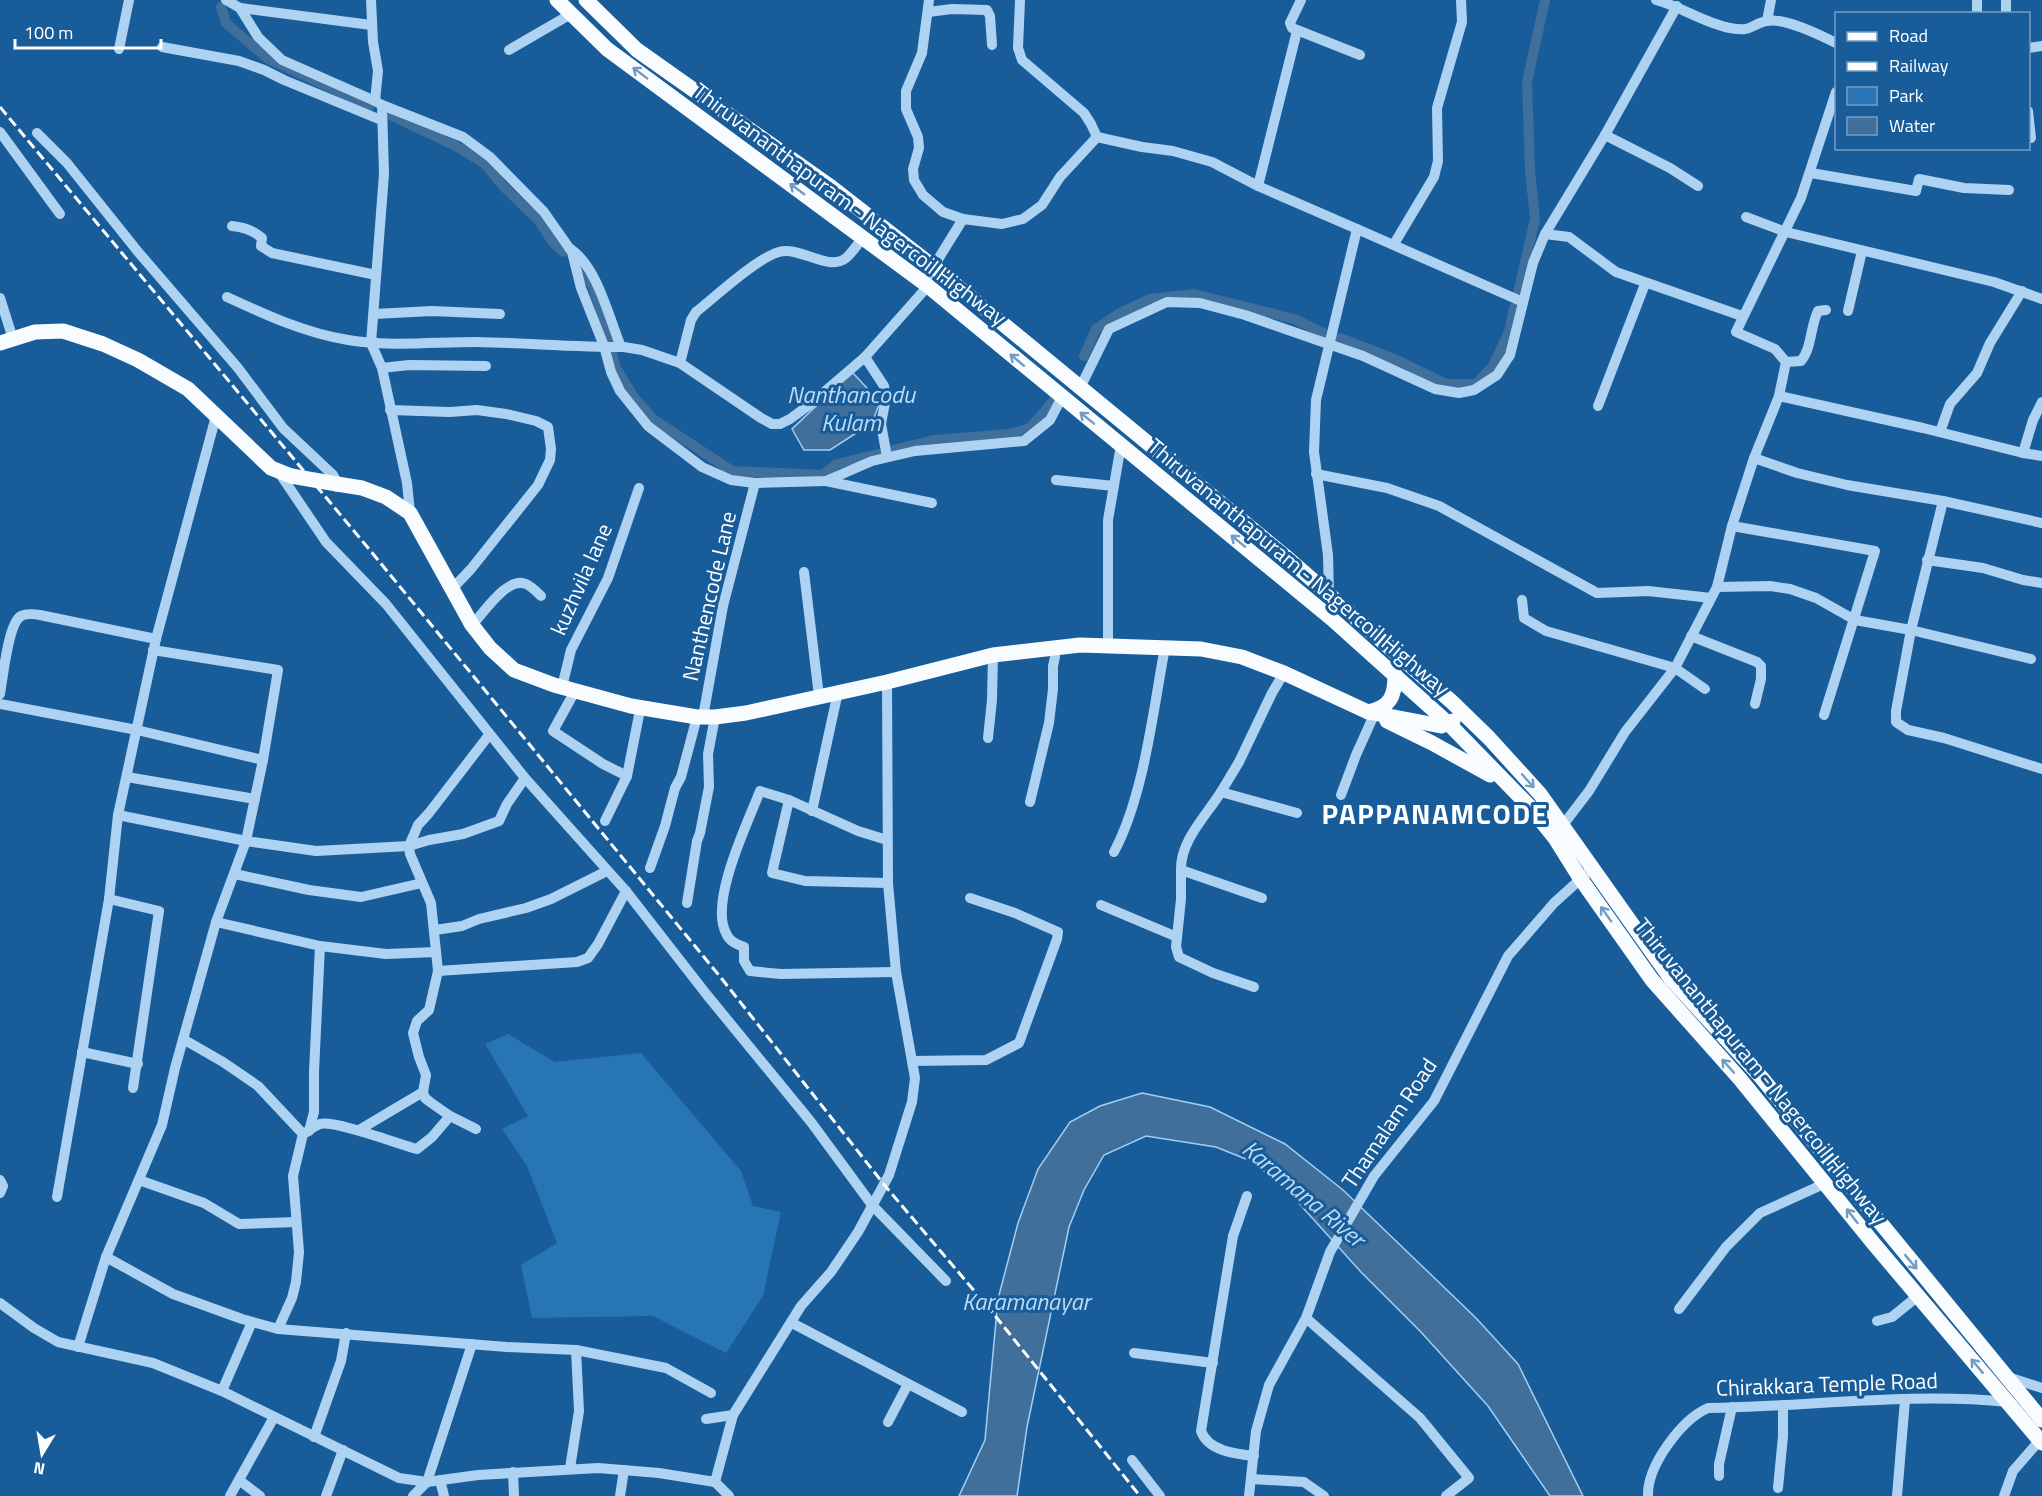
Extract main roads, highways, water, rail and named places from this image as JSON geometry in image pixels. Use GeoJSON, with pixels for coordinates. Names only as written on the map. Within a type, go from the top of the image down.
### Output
{"type":"FeatureCollection","features":[{"type":"Feature","properties":{"kind":"main road","name":"Thiruvananthapuram - Nagercoil Highway"},"geometry":{"type":"LineString","coordinates":[[557,0],[607,49],[926,284],[1332,619],[1452,728],[1515,791],[1555,838],[1580,878],[1652,980],[1740,1079],[1918,1296],[2008,1402],[2037,1418]]}},
{"type":"Feature","properties":{"kind":"main road","name":"Thiruvananthapuram - Nagercoil Highway"},"geometry":{"type":"LineString","coordinates":[[591,1],[637,50],[831,187],[934,267],[1285,556],[1417,670],[1489,738],[1540,794],[1671,979],[1761,1077],[2005,1376],[2037,1418],[2041,1441]]}},
{"type":"Feature","properties":{"kind":"main road"},"geometry":{"type":"LineString","coordinates":[[7,341],[35,332],[63,331],[103,344],[138,360],[188,389],[271,468],[284,473],[362,488],[387,497],[410,513],[451,590],[472,625],[490,648],[514,670],[569,689],[632,706],[705,717],[746,712],[887,682],[993,655],[1080,645],[1201,649],[1242,657],[1284,673],[1440,747],[1515,791]]}},
{"type":"Feature","properties":{"kind":"main road"},"geometry":{"type":"LineString","coordinates":[[1371,714],[1382,709],[1390,700],[1395,688],[1395,675]]}},
{"type":"Feature","properties":{"kind":"main road"},"geometry":{"type":"LineString","coordinates":[[1371,714],[1452,728]]}},
{"type":"Feature","properties":{"kind":"main road"},"geometry":{"type":"LineString","coordinates":[[1440,747],[1452,728],[1468,718]]}},
{"type":"Feature","properties":{"kind":"water","name":"Nanthancodu Kulam"},"geometry":{"type":"Polygon","coordinates":[[[852,372],[880,402],[872,423],[830,450],[804,450],[792,429],[852,372]]]}},
{"type":"Feature","properties":{"kind":"water","name":"Karamanayar"},"geometry":{"type":"Polygon","coordinates":[[[1142,1093],[1210,1107],[1285,1144],[1343,1190],[1476,1318],[1518,1364],[1583,1496],[1550,1496],[1488,1406],[1286,1189],[1253,1162],[1216,1147],[1146,1136],[1104,1155],[1084,1190],[1069,1227],[1027,1427],[1017,1496],[959,1496],[985,1440],[998,1299],[1018,1223],[1038,1169],[1070,1122],[1100,1106],[1142,1093]]]}},
{"type":"Feature","properties":{"kind":"waterway"},"geometry":{"type":"LineString","coordinates":[[1518,293],[1535,219],[1530,170],[1527,82],[1545,0]]}},
{"type":"Feature","properties":{"kind":"waterway"},"geometry":{"type":"LineString","coordinates":[[221,7],[226,23],[268,59],[370,106]]}},
{"type":"Feature","properties":{"kind":"waterway"},"geometry":{"type":"LineString","coordinates":[[392,116],[456,146],[485,164],[503,186],[539,221],[552,241],[563,252]]}},
{"type":"Feature","properties":{"kind":"waterway"},"geometry":{"type":"LineString","coordinates":[[582,267],[593,288],[611,339]]}},
{"type":"Feature","properties":{"kind":"waterway"},"geometry":{"type":"LineString","coordinates":[[1084,356],[1096,329],[1120,313],[1150,299],[1194,294],[1294,319],[1326,334]]}},
{"type":"Feature","properties":{"kind":"waterway"},"geometry":{"type":"LineString","coordinates":[[1340,338],[1399,361],[1446,384],[1476,384],[1493,366],[1509,332],[1514,308]]}},
{"type":"Feature","properties":{"kind":"waterway"},"geometry":{"type":"LineString","coordinates":[[613,356],[616,368],[633,396],[653,419],[732,471],[823,475],[837,464],[878,454]]}},
{"type":"Feature","properties":{"kind":"waterway"},"geometry":{"type":"LineString","coordinates":[[893,450],[934,440],[1010,434],[1030,428],[1056,398]]}},
{"type":"Feature","properties":{"kind":"railway"},"geometry":{"type":"LineString","coordinates":[[0,107],[369,549],[722,979],[886,1187],[988,1307],[1140,1496]]}},
{"type":"Feature","properties":{"kind":"district","name":"PAPPANAMCODE"},"geometry":{"type":"Point","coordinates":[1435,813]}},
{"type":"Feature","properties":{"kind":"water label","name":"Karamana River"},"geometry":{"type":"Point","coordinates":[1304,1193]}}]}
